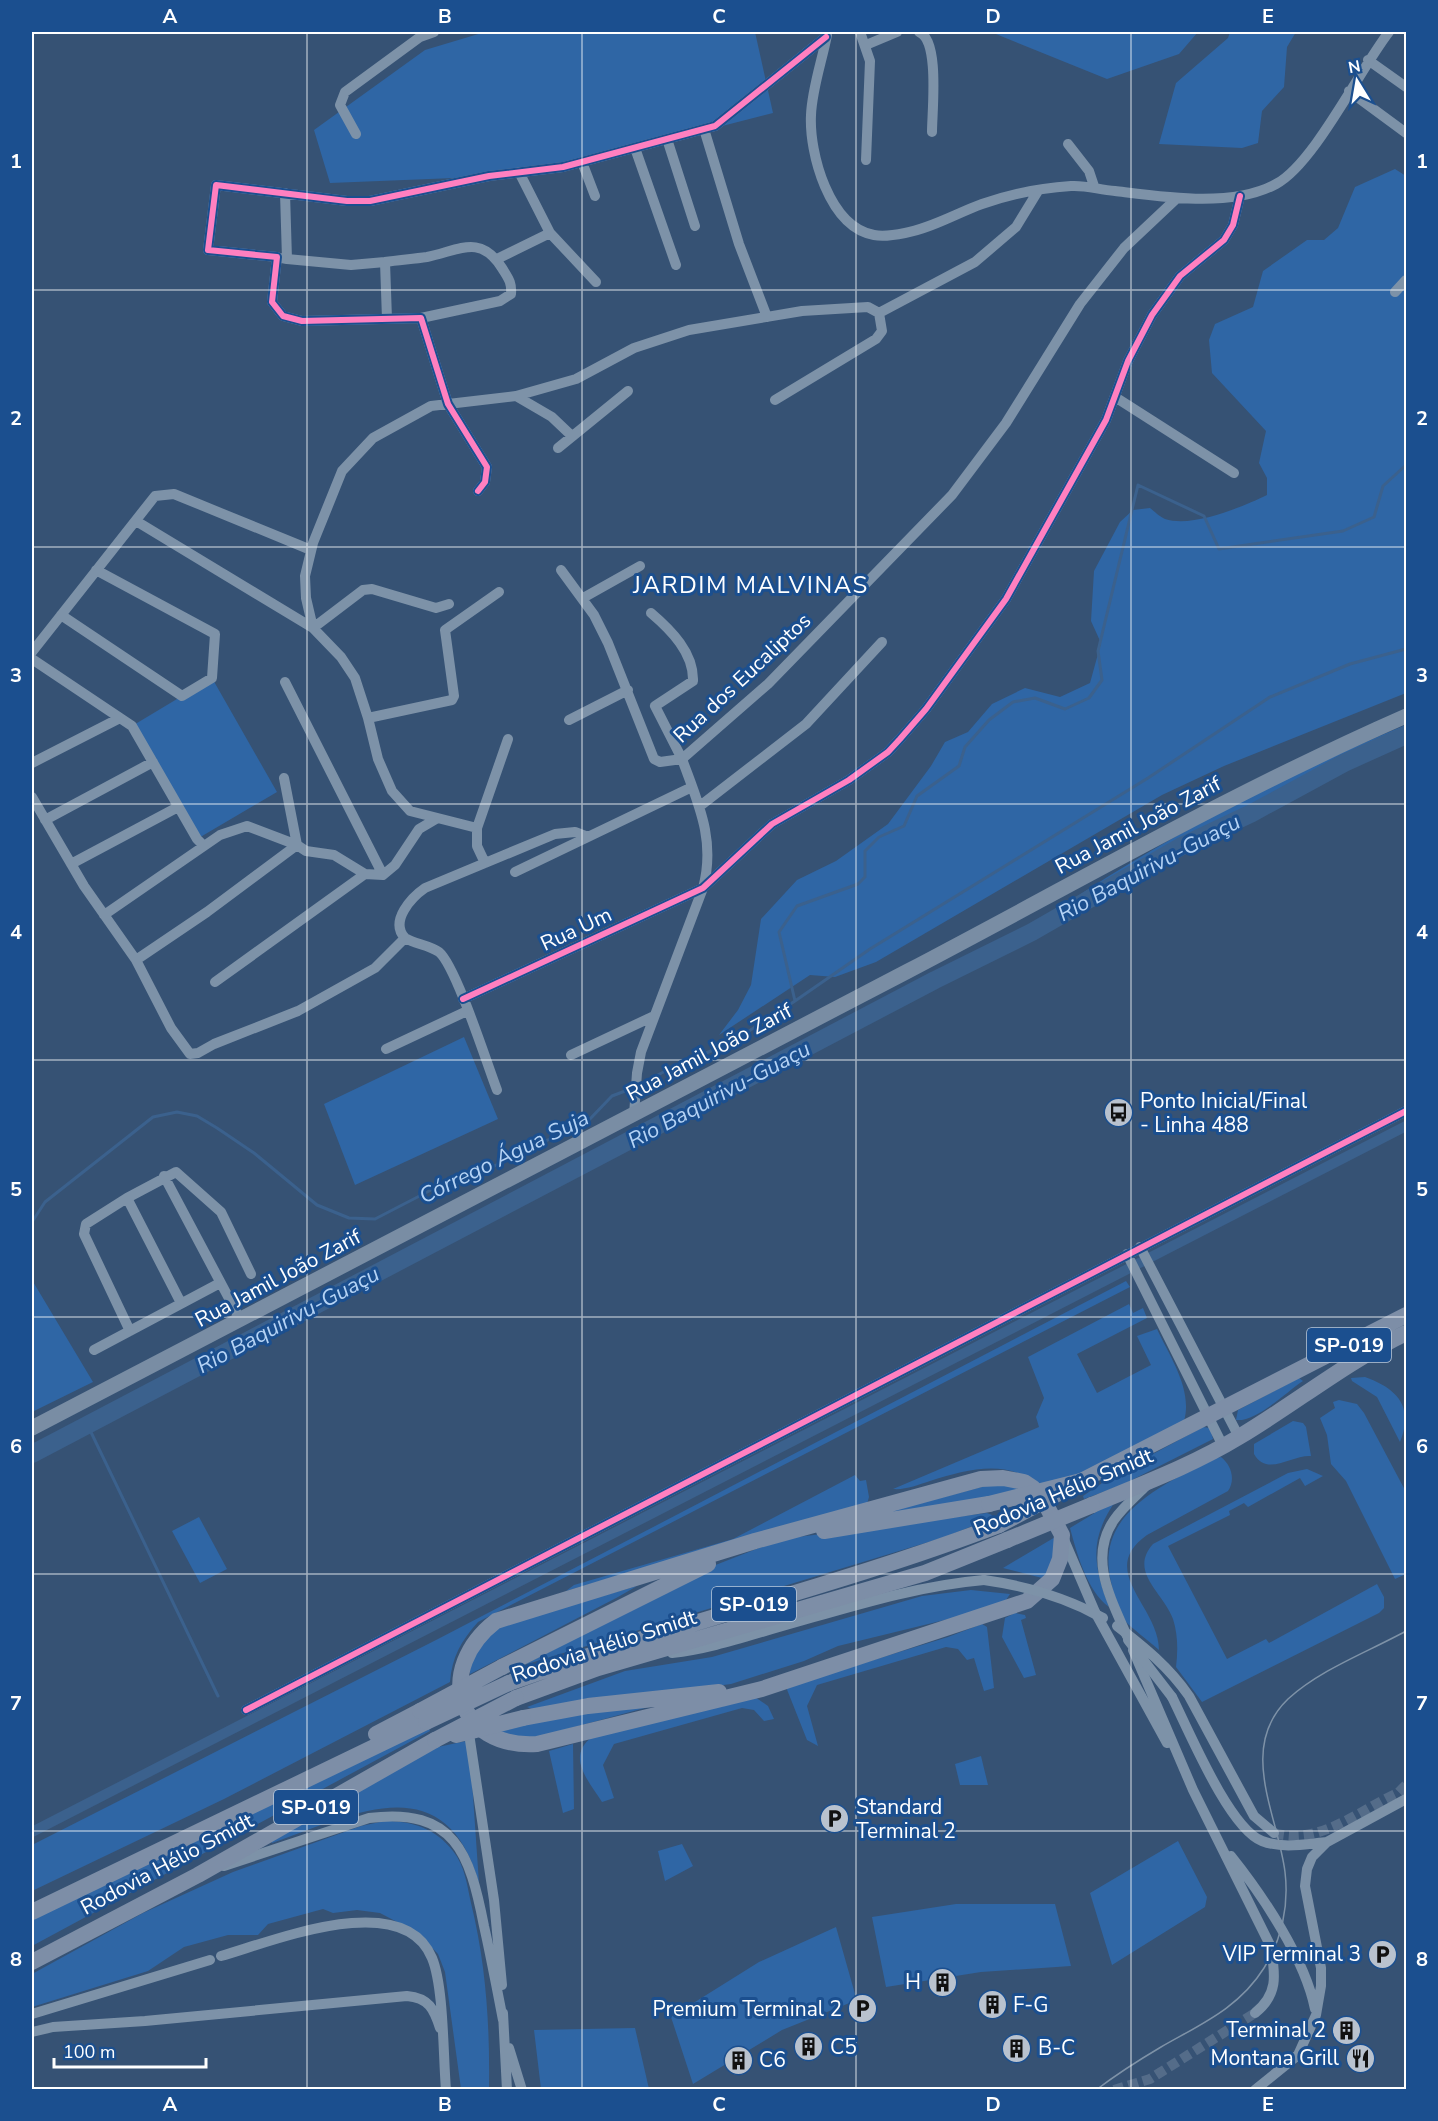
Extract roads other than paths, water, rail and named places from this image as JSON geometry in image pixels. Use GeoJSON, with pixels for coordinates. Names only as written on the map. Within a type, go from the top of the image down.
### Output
{"type":"FeatureCollection","features":[{"type":"Feature","properties":{"kind":"main road","name":"Rua Jamil João Zarif"},"geometry":{"type":"LineString","coordinates":[[32,1428],[241,1322],[992,927],[1176,826],[1283,771],[1407,716]]}},
{"type":"Feature","properties":{"kind":"main road","name":"Rodovia Hélio Smidt"},"geometry":{"type":"LineString","coordinates":[[32,1912],[259,1802],[423,1716],[925,1573],[1003,1532],[1081,1481],[1226,1410],[1407,1315]]}},
{"type":"Feature","properties":{"kind":"main road","name":"Rodovia Hélio Smidt"},"geometry":{"type":"LineString","coordinates":[[32,1962],[198,1875],[435,1740],[512,1690],[598,1651],[1092,1504],[1153,1479],[1223,1446],[1297,1402],[1344,1366],[1407,1332]]}},
{"type":"Feature","properties":{"kind":"main road"},"geometry":{"type":"LineString","coordinates":[[1003,1478],[1024,1482],[1034,1488],[1062,1535],[1060,1559],[1052,1579],[1027,1601],[762,1689],[559,1739],[520,1745],[505,1743],[490,1736],[464,1707],[460,1679],[462,1664],[474,1640],[496,1621],[755,1541],[981,1479],[1003,1478]]}},
{"type":"Feature","properties":{"kind":"main road"},"geometry":{"type":"LineString","coordinates":[[423,1716],[502,1667],[755,1541],[988,1504],[1081,1481]]}},
{"type":"Feature","properties":{"kind":"main road"},"geometry":{"type":"LineString","coordinates":[[435,1740],[523,1718],[588,1706],[658,1697],[762,1689]]}},
{"type":"Feature","properties":{"kind":"street"},"geometry":{"type":"LineString","coordinates":[[356,134],[340,105],[345,92],[420,37],[434,32]]}},
{"type":"Feature","properties":{"kind":"street"},"geometry":{"type":"LineString","coordinates":[[860,32],[870,61],[866,160]]}},
{"type":"Feature","properties":{"kind":"street"},"geometry":{"type":"LineString","coordinates":[[866,45],[897,32]]}},
{"type":"Feature","properties":{"kind":"street"},"geometry":{"type":"LineString","coordinates":[[919,32],[924,33],[932,48],[932,132]]}},
{"type":"Feature","properties":{"kind":"street"},"geometry":{"type":"LineString","coordinates":[[827,34],[811,112],[811,142],[830,196],[842,216],[873,235],[909,232],[982,204],[1038,191],[1094,186],[1107,190],[1176,199],[1240,196],[1262,191],[1287,177],[1324,131],[1368,60],[1389,32]]}},
{"type":"Feature","properties":{"kind":"street"},"geometry":{"type":"LineString","coordinates":[[285,193],[282,258],[272,302],[283,316],[302,321],[421,318],[500,301],[511,294],[512,283],[497,259],[476,247],[465,245],[429,256],[351,265],[282,258],[208,250],[216,185],[285,193],[346,201],[370,201],[582,162],[715,126],[827,34]]}},
{"type":"Feature","properties":{"kind":"street"},"geometry":{"type":"LineString","coordinates":[[1368,60],[1407,87]]}},
{"type":"Feature","properties":{"kind":"street"},"geometry":{"type":"LineString","coordinates":[[1349,91],[1407,133]]}},
{"type":"Feature","properties":{"kind":"street"},"geometry":{"type":"LineString","coordinates":[[704,129],[739,244],[767,317]]}},
{"type":"Feature","properties":{"kind":"street"},"geometry":{"type":"LineString","coordinates":[[667,139],[695,226]]}},
{"type":"Feature","properties":{"kind":"street"},"geometry":{"type":"LineString","coordinates":[[1068,144],[1089,171],[1094,186]]}},
{"type":"Feature","properties":{"kind":"street"},"geometry":{"type":"LineString","coordinates":[[635,148],[676,265]]}},
{"type":"Feature","properties":{"kind":"street"},"geometry":{"type":"LineString","coordinates":[[582,162],[595,196]]}},
{"type":"Feature","properties":{"kind":"street"},"geometry":{"type":"LineString","coordinates":[[519,172],[550,233],[596,282]]}},
{"type":"Feature","properties":{"kind":"street"},"geometry":{"type":"LineString","coordinates":[[879,313],[975,262],[1016,227],[1038,191]]}},
{"type":"Feature","properties":{"kind":"street"},"geometry":{"type":"LineString","coordinates":[[703,888],[772,824],[849,780],[888,752],[926,709],[1006,599],[1101,429],[1128,361],[1152,315],[1180,276],[1224,240],[1233,225],[1240,196]]}},
{"type":"Feature","properties":{"kind":"street","name":"Rua dos Eucaliptos"},"geometry":{"type":"LineString","coordinates":[[634,1115],[637,1073],[654,1016],[707,873],[709,845],[700,806],[682,759],[768,684],[952,495],[1006,423],[1080,304],[1125,248],[1176,199]]}},
{"type":"Feature","properties":{"kind":"street"},"geometry":{"type":"LineString","coordinates":[[497,259],[550,233]]}},
{"type":"Feature","properties":{"kind":"street"},"geometry":{"type":"LineString","coordinates":[[385,262],[387,319]]}},
{"type":"Feature","properties":{"kind":"street"},"geometry":{"type":"LineString","coordinates":[[1395,292],[1407,280]]}},
{"type":"Feature","properties":{"kind":"street"},"geometry":{"type":"LineString","coordinates":[[313,628],[306,598],[305,576],[311,550],[342,471],[373,438],[400,421],[431,406],[516,396],[576,379],[634,348],[689,330],[802,311],[868,307],[879,313]]}},
{"type":"Feature","properties":{"kind":"street"},"geometry":{"type":"LineString","coordinates":[[775,400],[876,339],[882,331],[879,313]]}},
{"type":"Feature","properties":{"kind":"street"},"geometry":{"type":"LineString","coordinates":[[421,318],[448,405],[487,467],[487,473],[478,491]]}},
{"type":"Feature","properties":{"kind":"street"},"geometry":{"type":"LineString","coordinates":[[558,448],[628,391]]}},
{"type":"Feature","properties":{"kind":"street"},"geometry":{"type":"LineString","coordinates":[[516,396],[552,417],[572,436]]}},
{"type":"Feature","properties":{"kind":"street"},"geometry":{"type":"LineString","coordinates":[[1115,398],[1234,473]]}},
{"type":"Feature","properties":{"kind":"street"},"geometry":{"type":"LineString","coordinates":[[32,652],[155,496],[174,494],[311,550]]}},
{"type":"Feature","properties":{"kind":"street"},"geometry":{"type":"LineString","coordinates":[[136,521],[313,628],[341,657],[355,678],[378,759],[392,791],[410,811],[477,828]]}},
{"type":"Feature","properties":{"kind":"street"},"geometry":{"type":"LineString","coordinates":[[583,598],[640,566]]}},
{"type":"Feature","properties":{"kind":"street"},"geometry":{"type":"LineString","coordinates":[[61,615],[182,696],[212,678],[215,634],[96,570]]}},
{"type":"Feature","properties":{"kind":"street"},"geometry":{"type":"LineString","coordinates":[[561,570],[583,598],[608,643],[654,759],[660,762],[682,759],[655,706],[693,681],[694,672],[691,662],[671,631],[651,613]]}},
{"type":"Feature","properties":{"kind":"street"},"geometry":{"type":"LineString","coordinates":[[313,628],[363,590],[372,589],[436,608],[449,604]]}},
{"type":"Feature","properties":{"kind":"street"},"geometry":{"type":"LineString","coordinates":[[368,718],[452,700],[454,696],[445,630],[499,592]]}},
{"type":"Feature","properties":{"kind":"street"},"geometry":{"type":"LineString","coordinates":[[700,806],[806,724],[882,642]]}},
{"type":"Feature","properties":{"kind":"street"},"geometry":{"type":"LineString","coordinates":[[32,659],[132,726],[178,807],[204,846]]}},
{"type":"Feature","properties":{"kind":"street"},"geometry":{"type":"LineString","coordinates":[[285,682],[383,875]]}},
{"type":"Feature","properties":{"kind":"street"},"geometry":{"type":"LineString","coordinates":[[569,720],[628,690]]}},
{"type":"Feature","properties":{"kind":"street"},"geometry":{"type":"LineString","coordinates":[[32,763],[120,718]]}},
{"type":"Feature","properties":{"kind":"street"},"geometry":{"type":"LineString","coordinates":[[485,863],[477,846],[477,828],[508,739]]}},
{"type":"Feature","properties":{"kind":"street"},"geometry":{"type":"LineString","coordinates":[[45,820],[153,762]]}},
{"type":"Feature","properties":{"kind":"street"},"geometry":{"type":"LineString","coordinates":[[284,778],[297,845]]}},
{"type":"Feature","properties":{"kind":"street"},"geometry":{"type":"LineString","coordinates":[[515,872],[692,787]]}},
{"type":"Feature","properties":{"kind":"street"},"geometry":{"type":"LineString","coordinates":[[32,797],[70,864],[136,960],[171,1028],[190,1054],[198,1053],[214,1044],[298,1011],[375,968],[405,938]]}},
{"type":"Feature","properties":{"kind":"street"},"geometry":{"type":"LineString","coordinates":[[70,864],[178,807]]}},
{"type":"Feature","properties":{"kind":"street"},"geometry":{"type":"LineString","coordinates":[[104,915],[220,835],[247,826],[297,845],[306,851],[334,855],[366,874],[383,875],[395,865],[419,829],[436,819]]}},
{"type":"Feature","properties":{"kind":"street"},"geometry":{"type":"LineString","coordinates":[[496,1090],[468,1011],[444,957],[438,951],[405,938],[401,934],[400,922],[410,900],[425,888],[555,834],[574,832],[588,837]]}},
{"type":"Feature","properties":{"kind":"street"},"geometry":{"type":"LineString","coordinates":[[136,960],[207,912],[297,845]]}},
{"type":"Feature","properties":{"kind":"street"},"geometry":{"type":"LineString","coordinates":[[215,982],[366,874]]}},
{"type":"Feature","properties":{"kind":"street","name":"Rua Um"},"geometry":{"type":"LineString","coordinates":[[463,999],[703,888]]}},
{"type":"Feature","properties":{"kind":"street"},"geometry":{"type":"LineString","coordinates":[[386,1048],[468,1011]]}},
{"type":"Feature","properties":{"kind":"street"},"geometry":{"type":"LineString","coordinates":[[571,1055],[654,1016]]}},
{"type":"Feature","properties":{"kind":"street"},"geometry":{"type":"LineString","coordinates":[[246,1710],[1130,1258],[1407,1111]]}},
{"type":"Feature","properties":{"kind":"street"},"geometry":{"type":"LineString","coordinates":[[130,1331],[84,1234],[86,1224],[164,1176],[176,1172],[221,1212],[251,1274]]}},
{"type":"Feature","properties":{"kind":"street"},"geometry":{"type":"LineString","coordinates":[[164,1176],[241,1322]]}},
{"type":"Feature","properties":{"kind":"street"},"geometry":{"type":"LineString","coordinates":[[127,1198],[181,1303]]}},
{"type":"Feature","properties":{"kind":"street"},"geometry":{"type":"LineString","coordinates":[[1143,1251],[1239,1437]]}},
{"type":"Feature","properties":{"kind":"street"},"geometry":{"type":"LineString","coordinates":[[1130,1258],[1223,1446]]}},
{"type":"Feature","properties":{"kind":"street"},"geometry":{"type":"LineString","coordinates":[[93,1350],[220,1283]]}},
{"type":"Feature","properties":{"kind":"street"},"geometry":{"type":"LineString","coordinates":[[1153,1479],[1126,1506],[1108,1529],[1101,1557],[1102,1572],[1110,1598],[1193,1790]]}},
{"type":"Feature","properties":{"kind":"street"},"geometry":{"type":"LineString","coordinates":[[1062,1535],[1095,1612],[1193,1790],[1271,1947],[1275,1972],[1274,1988],[1269,2001],[1256,2013]]}},
{"type":"Feature","properties":{"kind":"street"},"geometry":{"type":"LineString","coordinates":[[633,1657],[718,1645],[904,1592],[945,1584],[984,1580],[1031,1588],[1058,1596],[1117,1626],[1151,1653],[1176,1678],[1189,1696],[1254,1816],[1274,1833]]}},
{"type":"Feature","properties":{"kind":"street"},"geometry":{"type":"LineString","coordinates":[[1117,1626],[1172,1697],[1239,1823],[1261,1841],[1273,1844],[1327,1842]]}},
{"type":"Feature","properties":{"kind":"street"},"geometry":{"type":"LineString","coordinates":[[464,1707],[494,1900],[507,2090]]}},
{"type":"Feature","properties":{"kind":"street"},"geometry":{"type":"LineString","coordinates":[[1255,2090],[1298,2055],[1316,2015],[1322,1977],[1305,1878],[1311,1857],[1327,1842],[1405,1799]]}},
{"type":"Feature","properties":{"kind":"street"},"geometry":{"type":"LineString","coordinates":[[198,1875],[369,1818],[394,1815],[415,1817],[435,1826],[453,1839],[465,1857],[475,1881],[504,2026],[522,2090]]}},
{"type":"Feature","properties":{"kind":"street"},"geometry":{"type":"LineString","coordinates":[[1218,1839],[1248,1877],[1305,1974],[1316,2015]]}},
{"type":"Feature","properties":{"kind":"street"},"geometry":{"type":"LineString","coordinates":[[32,2014],[215,1958],[324,1927],[362,1920],[394,1926],[408,1932],[429,1950],[436,1975],[446,2090]]}},
{"type":"Feature","properties":{"kind":"street"},"geometry":{"type":"LineString","coordinates":[[420,1997],[436,1975]]}},
{"type":"Feature","properties":{"kind":"street"},"geometry":{"type":"LineString","coordinates":[[32,2032],[53,2027],[145,2021],[407,1996],[420,1997],[432,2006],[440,2028]]}},
{"type":"Feature","properties":{"kind":"street"},"geometry":{"type":"LineString","coordinates":[[501,2090],[505,2044]]}},
{"type":"Feature","properties":{"kind":"waterway","name":"Córrego Água Suja"},"geometry":{"type":"LineString","coordinates":[[639,1085],[671,1068],[732,1042],[795,1001],[779,932],[797,906],[858,884],[865,877],[865,851],[879,837],[904,826],[917,796],[959,766],[965,747],[989,720],[1013,702],[1035,698],[1065,709],[1089,698],[1102,680],[1098,651],[1138,485],[1204,516],[1219,549],[1343,531],[1374,517],[1383,486],[1406,465]]}},
{"type":"Feature","properties":{"kind":"waterway"},"geometry":{"type":"LineString","coordinates":[[795,1001],[870,949],[1148,778],[1270,697],[1350,664],[1406,649]]}},
{"type":"Feature","properties":{"kind":"waterway","name":"Rio Baquirivu-Guaçu"},"geometry":{"type":"LineString","coordinates":[[32,1454],[935,980],[1032,932],[1180,847],[1252,813],[1344,763],[1406,735]]}},
{"type":"Feature","properties":{"kind":"waterway","name":"Córrego Água Suja"},"geometry":{"type":"LineString","coordinates":[[32,1222],[45,1202],[153,1117],[177,1112],[197,1116],[254,1153],[317,1205],[349,1218],[375,1219],[433,1189],[457,1184],[589,1120],[612,1096],[633,1088]]}},
{"type":"Feature","properties":{"kind":"waterway"},"geometry":{"type":"LineString","coordinates":[[32,1832],[1406,1126]]}},
{"type":"Feature","properties":{"kind":"waterway"},"geometry":{"type":"LineString","coordinates":[[88,1426],[218,1696]]}},
{"type":"Feature","properties":{"kind":"tunnel"},"geometry":{"type":"LineString","coordinates":[[1274,1833],[1291,1836],[1322,1831],[1398,1793],[1406,1785]]}},
{"type":"Feature","properties":{"kind":"tunnel"},"geometry":{"type":"LineString","coordinates":[[1114,2090],[1150,2079],[1255,2013]]}},
{"type":"Feature","properties":{"kind":"tram line"},"geometry":{"type":"LineString","coordinates":[[1096,2090],[1145,2057],[1231,2005],[1254,1982],[1264,1968],[1280,1934],[1286,1897],[1285,1872],[1269,1805],[1263,1760],[1265,1739],[1273,1718],[1288,1699],[1301,1688],[1345,1662],[1406,1631]]}},
{"type":"Feature","properties":{"kind":"place","name":"Ponto Inicial/Final - Linha 488"},"geometry":{"type":"Point","coordinates":[1119,1113]}},
{"type":"Feature","properties":{"kind":"place","name":"Standard Terminal 2"},"geometry":{"type":"Point","coordinates":[835,1819]}},
{"type":"Feature","properties":{"kind":"place","name":"VIP Terminal 3"},"geometry":{"type":"Point","coordinates":[1382,1954]}},
{"type":"Feature","properties":{"kind":"place","name":"H"},"geometry":{"type":"Point","coordinates":[942,1982]}},
{"type":"Feature","properties":{"kind":"place","name":"F-G"},"geometry":{"type":"Point","coordinates":[992,2005]}},
{"type":"Feature","properties":{"kind":"place","name":"Premium Terminal 2"},"geometry":{"type":"Point","coordinates":[863,2009]}},
{"type":"Feature","properties":{"kind":"place","name":"Terminal 2"},"geometry":{"type":"Point","coordinates":[1347,2030]}},
{"type":"Feature","properties":{"kind":"place","name":"C5"},"geometry":{"type":"Point","coordinates":[809,2047]}},
{"type":"Feature","properties":{"kind":"place","name":"B-C"},"geometry":{"type":"Point","coordinates":[1017,2048]}},
{"type":"Feature","properties":{"kind":"place","name":"Montana Grill"},"geometry":{"type":"Point","coordinates":[1360,2058]}},
{"type":"Feature","properties":{"kind":"place","name":"C6"},"geometry":{"type":"Point","coordinates":[738,2060]}},
{"type":"Feature","properties":{"kind":"district","name":"JARDIM MALVINAS"},"geometry":{"type":"Point","coordinates":[751,585]}}]}
